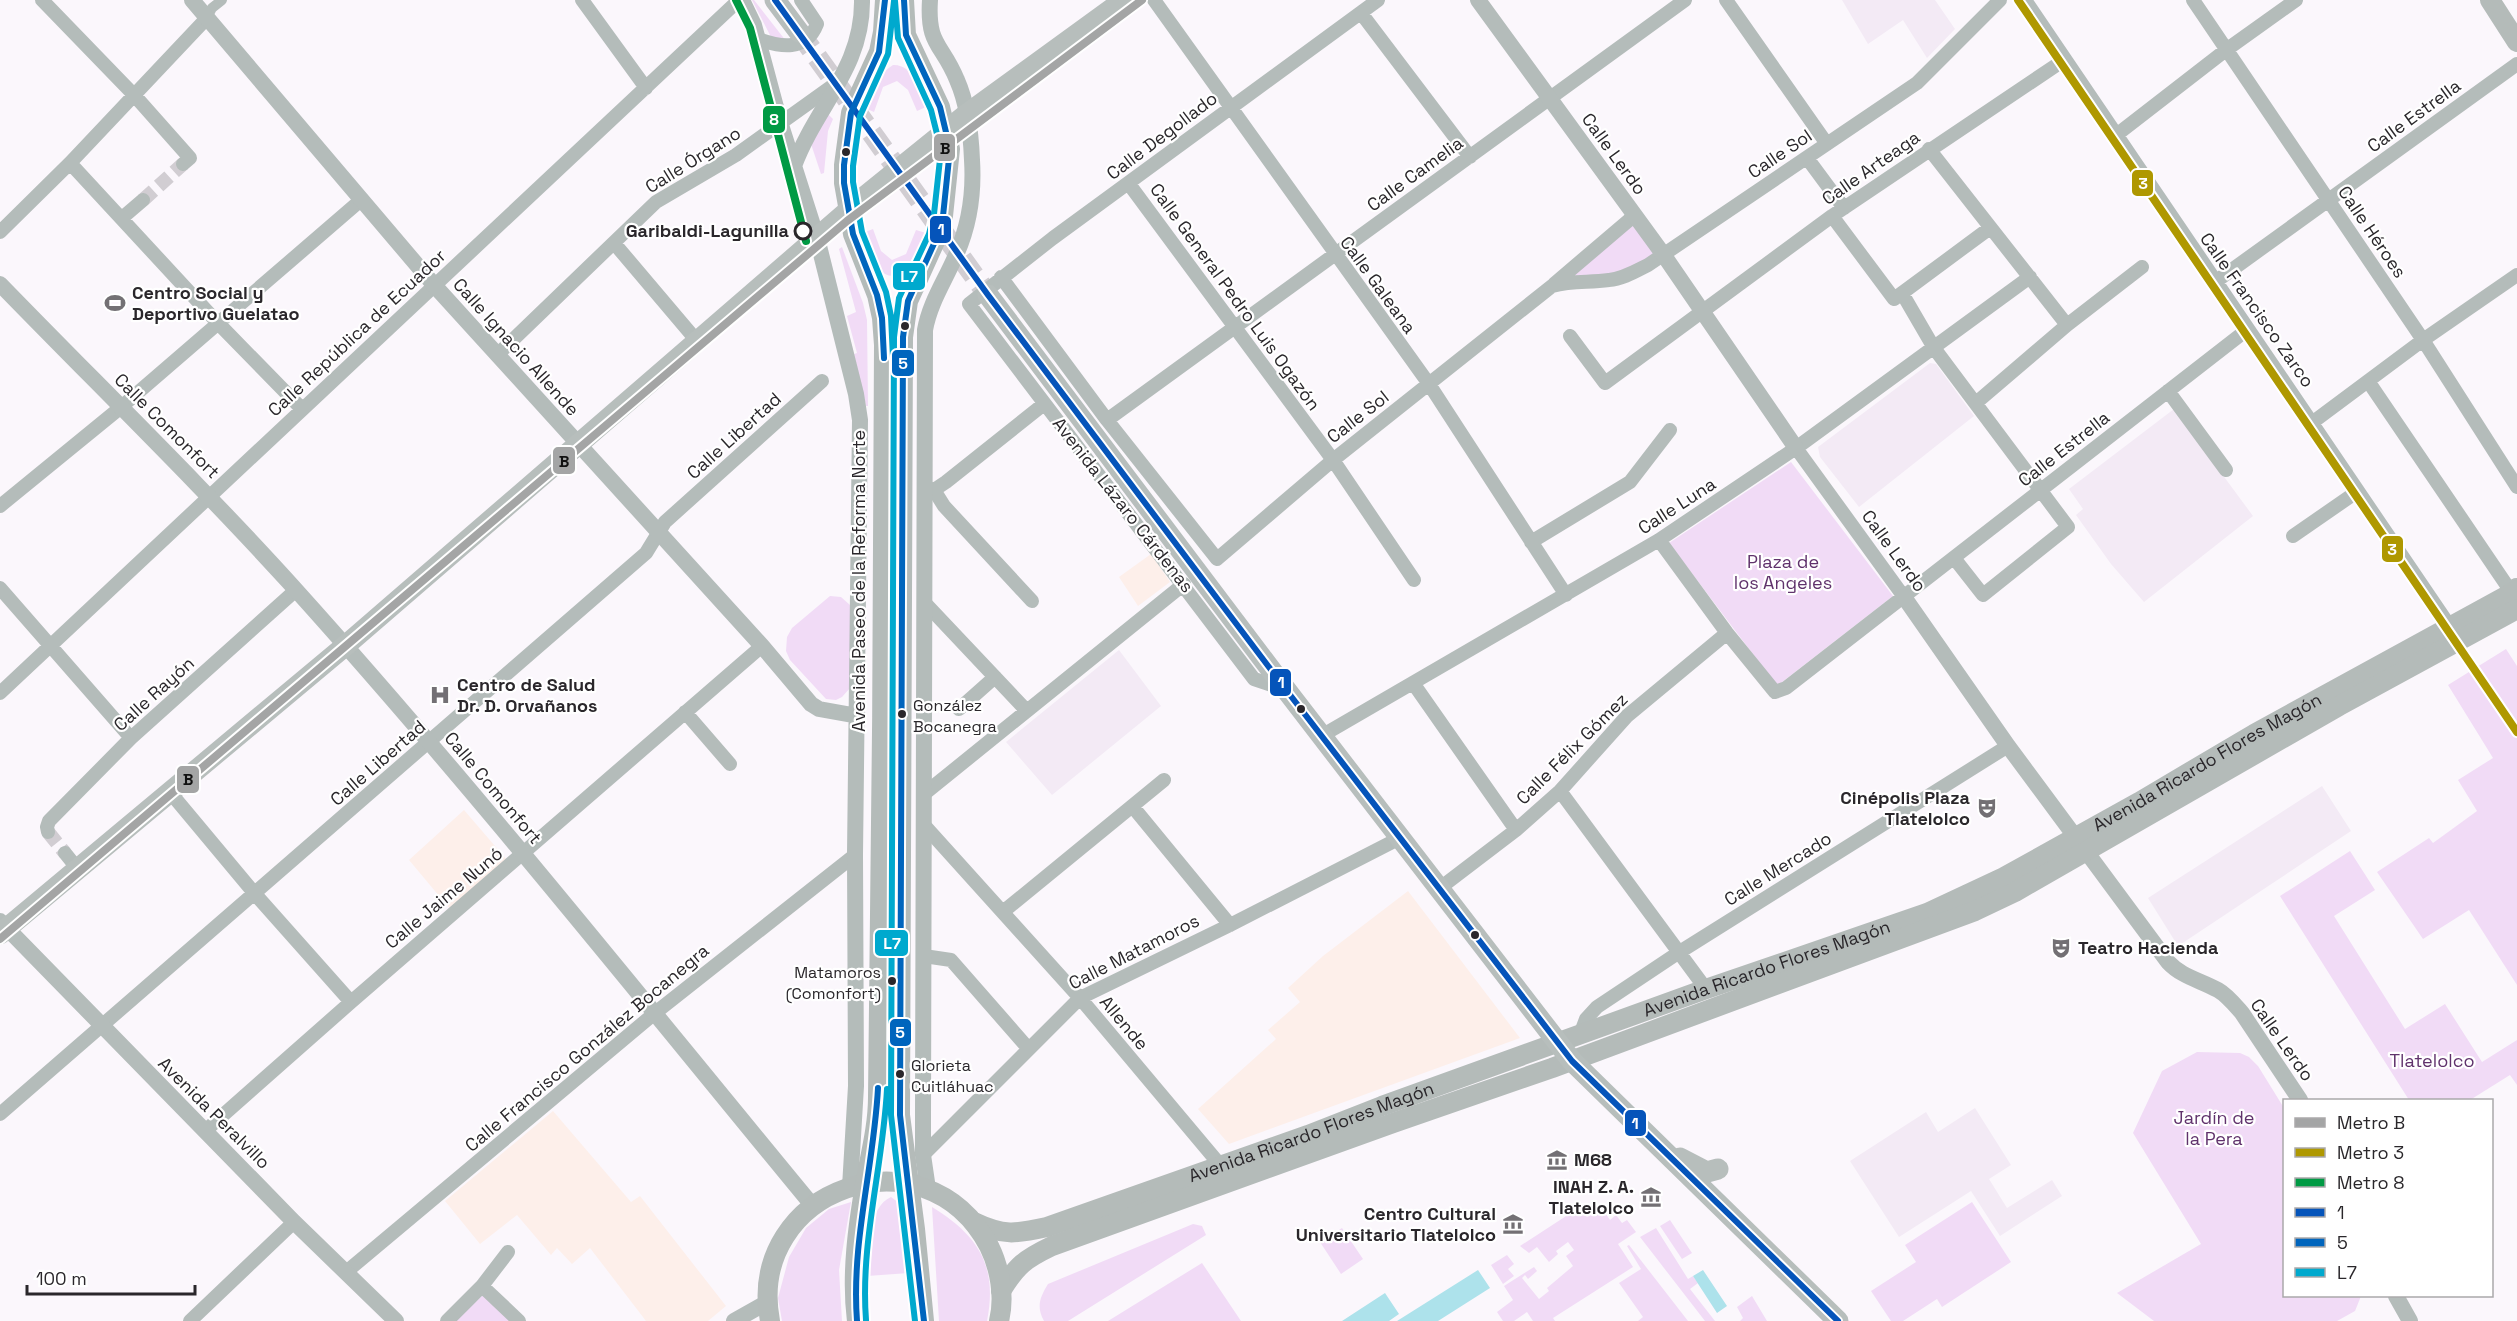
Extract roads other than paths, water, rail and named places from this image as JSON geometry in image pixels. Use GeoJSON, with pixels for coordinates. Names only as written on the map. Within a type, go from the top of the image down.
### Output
{"type":"FeatureCollection","features":[{"type":"Feature","properties":{"kind":"main road"},"geometry":{"type":"LineString","coordinates":[[775,0],[799,32]]}},
{"type":"Feature","properties":{"kind":"main road","name":"Avenida Paseo de la Reforma Norte"},"geometry":{"type":"LineString","coordinates":[[857,1321],[854,1282],[857,1184],[878,1103],[883,801],[884,345],[882,318],[876,295],[858,250],[849,210],[844,165],[846,139],[858,94],[879,52],[885,0]]}},
{"type":"Feature","properties":{"kind":"main road"},"geometry":{"type":"LineString","coordinates":[[904,0],[906,35],[940,107],[950,149],[943,216],[937,237],[908,301],[903,337],[900,1115],[924,1321]]}},
{"type":"Feature","properties":{"kind":"main road"},"geometry":{"type":"LineString","coordinates":[[2,928],[71,861],[169,791],[345,646],[849,210],[967,114],[1124,0]]}},
{"type":"Feature","properties":{"kind":"main road"},"geometry":{"type":"LineString","coordinates":[[2490,0],[2517,42]]}},
{"type":"Feature","properties":{"kind":"main road","name":"Avenida Lázaro Cárdenas"},"geometry":{"type":"LineString","coordinates":[[979,299],[1323,735],[1572,1060],[1660,1149],[1838,1321]]}},
{"type":"Feature","properties":{"kind":"main road","name":"Avenida Ricardo Flores Magón"},"geometry":{"type":"LineString","coordinates":[[974,1222],[994,1232],[1008,1234],[1047,1227],[1706,989],[1927,913],[2081,844],[2454,633],[2516,594]]}},
{"type":"Feature","properties":{"kind":"main road","name":"Avenida Ricardo Flores Magón"},"geometry":{"type":"LineString","coordinates":[[1001,1291],[1014,1269],[1032,1255],[1052,1246],[1932,928],[2015,892],[2081,844]]}},
{"type":"Feature","properties":{"kind":"main road"},"geometry":{"type":"LineString","coordinates":[[1660,1149],[1707,1172],[1718,1169]]}},
{"type":"Feature","properties":{"kind":"main road"},"geometry":{"type":"LineString","coordinates":[[768,1312],[771,1267],[786,1234],[812,1205],[832,1193],[857,1184],[888,1181],[908,1183],[928,1189],[950,1200],[974,1222],[993,1254],[1001,1291],[999,1321]]}},
{"type":"Feature","properties":{"kind":"street"},"geometry":{"type":"LineString","coordinates":[[42,0],[135,96],[187,161]]}},
{"type":"Feature","properties":{"kind":"street","name":"Calle Ignacio Allende"},"geometry":{"type":"LineString","coordinates":[[192,0],[434,285],[762,646],[811,704],[819,709],[858,716]]}},
{"type":"Feature","properties":{"kind":"street"},"geometry":{"type":"LineString","coordinates":[[0,232],[135,96],[222,0]]}},
{"type":"Feature","properties":{"kind":"street"},"geometry":{"type":"LineString","coordinates":[[582,0],[646,88]]}},
{"type":"Feature","properties":{"kind":"street","name":"Calle República de Ecuador"},"geometry":{"type":"LineString","coordinates":[[0,693],[740,0]]}},
{"type":"Feature","properties":{"kind":"street","name":"Avenida Paseo de la Reforma Norte"},"geometry":{"type":"LineString","coordinates":[[740,0],[752,18],[780,122],[817,238],[856,394],[860,420],[855,855],[857,1184]]}},
{"type":"Feature","properties":{"kind":"street"},"geometry":{"type":"LineString","coordinates":[[758,39],[785,47],[810,35],[817,24],[801,0]]}},
{"type":"Feature","properties":{"kind":"street"},"geometry":{"type":"LineString","coordinates":[[794,166],[805,140],[856,48],[862,22],[862,0]]}},
{"type":"Feature","properties":{"kind":"street"},"geometry":{"type":"LineString","coordinates":[[928,1189],[923,1155],[925,603],[930,489],[925,330],[931,306],[964,233],[971,200],[973,164],[967,114],[956,78],[931,35],[928,21],[930,0]]}},
{"type":"Feature","properties":{"kind":"street","name":"Calle Galeana"},"geometry":{"type":"LineString","coordinates":[[1154,0],[1429,384],[1566,595]]}},
{"type":"Feature","properties":{"kind":"street","name":"Calle Degollado"},"geometry":{"type":"LineString","coordinates":[[979,299],[1001,278],[1378,0]]}},
{"type":"Feature","properties":{"kind":"street","name":"Calle Lerdo"},"geometry":{"type":"LineString","coordinates":[[1478,0],[1664,254],[1796,448],[2008,746],[2173,968],[2186,977],[2224,993],[2242,1013],[2299,1099]]}},
{"type":"Feature","properties":{"kind":"street","name":"Calle Camelia"},"geometry":{"type":"LineString","coordinates":[[1107,420],[1685,0]]}},
{"type":"Feature","properties":{"kind":"street"},"geometry":{"type":"LineString","coordinates":[[1726,0],[1827,144]]}},
{"type":"Feature","properties":{"kind":"street","name":"Calle Sol"},"geometry":{"type":"LineString","coordinates":[[1552,286],[1578,280],[1608,280],[1622,277],[1648,265],[1926,76],[2000,0]]}},
{"type":"Feature","properties":{"kind":"street","name":"Calle Francisco Zarco"},"geometry":{"type":"LineString","coordinates":[[2025,0],[2454,633]]}},
{"type":"Feature","properties":{"kind":"street","name":"Calle Héroes"},"geometry":{"type":"LineString","coordinates":[[2193,0],[2515,479]]}},
{"type":"Feature","properties":{"kind":"street"},"geometry":{"type":"LineString","coordinates":[[2115,136],[2226,50],[2296,0]]}},
{"type":"Feature","properties":{"kind":"street"},"geometry":{"type":"LineString","coordinates":[[1361,13],[1470,157]]}},
{"type":"Feature","properties":{"kind":"street","name":"Calle Arteaga"},"geometry":{"type":"LineString","coordinates":[[1570,336],[1605,383],[1832,216],[2064,60]]}},
{"type":"Feature","properties":{"kind":"street","name":"Calle Estrella"},"geometry":{"type":"LineString","coordinates":[[2215,282],[2517,64]]}},
{"type":"Feature","properties":{"kind":"street","name":"Calle Órgano"},"geometry":{"type":"LineString","coordinates":[[497,355],[667,193],[736,156],[839,81]]}},
{"type":"Feature","properties":{"kind":"street"},"geometry":{"type":"LineString","coordinates":[[1929,149],[2067,326]]}},
{"type":"Feature","properties":{"kind":"street"},"geometry":{"type":"LineString","coordinates":[[1807,158],[1844,208]]}},
{"type":"Feature","properties":{"kind":"street"},"geometry":{"type":"LineString","coordinates":[[70,163],[217,322],[302,408]]}},
{"type":"Feature","properties":{"kind":"street","name":"Calle General Pedro Luis Ogazón"},"geometry":{"type":"LineString","coordinates":[[1129,184],[1333,460],[1413,580]]}},
{"type":"Feature","properties":{"kind":"street"},"geometry":{"type":"LineString","coordinates":[[122,218],[143,200]]}},
{"type":"Feature","properties":{"kind":"street"},"geometry":{"type":"LineString","coordinates":[[0,506],[120,408],[361,200]]}},
{"type":"Feature","properties":{"kind":"street","name":"Calle Sol"},"geometry":{"type":"LineString","coordinates":[[1107,420],[1217,559],[1333,460],[1552,286],[1635,215]]}},
{"type":"Feature","properties":{"kind":"street"},"geometry":{"type":"LineString","coordinates":[[1832,216],[1898,296],[1934,348],[1977,402],[2068,526],[1983,595],[1954,558]]}},
{"type":"Feature","properties":{"kind":"street"},"geometry":{"type":"LineString","coordinates":[[1898,296],[1990,228]]}},
{"type":"Feature","properties":{"kind":"street"},"geometry":{"type":"LineString","coordinates":[[614,243],[697,341]]}},
{"type":"Feature","properties":{"kind":"street"},"geometry":{"type":"LineString","coordinates":[[1977,402],[2067,326],[2142,267]]}},
{"type":"Feature","properties":{"kind":"street"},"geometry":{"type":"LineString","coordinates":[[2313,422],[2423,340],[2517,275]]}},
{"type":"Feature","properties":{"kind":"street"},"geometry":{"type":"LineString","coordinates":[[1001,278],[1107,420]]}},
{"type":"Feature","properties":{"kind":"street","name":"Calle Luna"},"geometry":{"type":"LineString","coordinates":[[1323,735],[1659,540],[1796,448],[2030,278]]}},
{"type":"Feature","properties":{"kind":"street","name":"Calle Comonfort"},"geometry":{"type":"LineString","coordinates":[[0,284],[209,497],[296,590],[524,854],[812,1205]]}},
{"type":"Feature","properties":{"kind":"street","name":"Avenida Lázaro Cárdenas"},"geometry":{"type":"LineString","coordinates":[[979,299],[1044,404],[1184,584],[1254,679],[1287,691]]}},
{"type":"Feature","properties":{"kind":"street","name":"Calle Estrella"},"geometry":{"type":"LineString","coordinates":[[1727,633],[1775,692],[1786,688],[2248,329]]}},
{"type":"Feature","properties":{"kind":"street","name":"Calle Libertad"},"geometry":{"type":"LineString","coordinates":[[0,1114],[646,553],[665,522],[822,381]]}},
{"type":"Feature","properties":{"kind":"street"},"geometry":{"type":"LineString","coordinates":[[2368,381],[2516,594]]}},
{"type":"Feature","properties":{"kind":"street"},"geometry":{"type":"LineString","coordinates":[[2168,391],[2226,470]]}},
{"type":"Feature","properties":{"kind":"street"},"geometry":{"type":"LineString","coordinates":[[930,489],[1044,404]]}},
{"type":"Feature","properties":{"kind":"street"},"geometry":{"type":"LineString","coordinates":[[1531,542],[1630,482],[1670,430]]}},
{"type":"Feature","properties":{"kind":"street"},"geometry":{"type":"LineString","coordinates":[[930,489],[1032,601]]}},
{"type":"Feature","properties":{"kind":"street"},"geometry":{"type":"LineString","coordinates":[[2293,536],[2358,491]]}},
{"type":"Feature","properties":{"kind":"street"},"geometry":{"type":"LineString","coordinates":[[1659,540],[1727,633]]}},
{"type":"Feature","properties":{"kind":"street"},"geometry":{"type":"LineString","coordinates":[[924,794],[1184,584]]}},
{"type":"Feature","properties":{"kind":"street"},"geometry":{"type":"LineString","coordinates":[[0,588],[131,738]]}},
{"type":"Feature","properties":{"kind":"street","name":"Calle Rayón"},"geometry":{"type":"LineString","coordinates":[[48,832],[49,821],[131,738],[296,590]]}},
{"type":"Feature","properties":{"kind":"street"},"geometry":{"type":"LineString","coordinates":[[925,603],[1027,711]]}},
{"type":"Feature","properties":{"kind":"street","name":"Calle Félix Gómez"},"geometry":{"type":"LineString","coordinates":[[1440,888],[1516,830],[1560,791],[1627,716],[1727,633]]}},
{"type":"Feature","properties":{"kind":"street","name":"Calle Jaime Nunó"},"geometry":{"type":"LineString","coordinates":[[205,1131],[762,646]]}},
{"type":"Feature","properties":{"kind":"street"},"geometry":{"type":"LineString","coordinates":[[959,709],[995,677]]}},
{"type":"Feature","properties":{"kind":"street"},"geometry":{"type":"LineString","coordinates":[[1413,684],[1516,830]]}},
{"type":"Feature","properties":{"kind":"street"},"geometry":{"type":"LineString","coordinates":[[685,712],[730,764]]}},
{"type":"Feature","properties":{"kind":"street","name":"Calle Mercado"},"geometry":{"type":"LineString","coordinates":[[1580,1035],[1586,1019],[1597,1007],[1678,953],[2008,746]]}},
{"type":"Feature","properties":{"kind":"street"},"geometry":{"type":"LineString","coordinates":[[1004,911],[1164,780]]}},
{"type":"Feature","properties":{"kind":"street"},"geometry":{"type":"LineString","coordinates":[[169,791],[255,894],[351,1002]]}},
{"type":"Feature","properties":{"kind":"street"},"geometry":{"type":"LineString","coordinates":[[1560,791],[1706,989]]}},
{"type":"Feature","properties":{"kind":"street"},"geometry":{"type":"LineString","coordinates":[[1132,807],[1230,925]]}},
{"type":"Feature","properties":{"kind":"street","name":"Allende"},"geometry":{"type":"LineString","coordinates":[[924,825],[1004,911],[1080,998],[1221,1166]]}},
{"type":"Feature","properties":{"kind":"street","name":"Calle Matamoros"},"geometry":{"type":"LineString","coordinates":[[923,1155],[1080,998],[1402,837]]}},
{"type":"Feature","properties":{"kind":"street","name":"Calle Francisco González Bocanegra"},"geometry":{"type":"LineString","coordinates":[[346,1272],[655,1013],[855,855]]}},
{"type":"Feature","properties":{"kind":"street","name":"Avenida Peralvillo"},"geometry":{"type":"LineString","coordinates":[[2,928],[294,1222],[396,1321]]}},
{"type":"Feature","properties":{"kind":"street"},"geometry":{"type":"LineString","coordinates":[[924,956],[951,960],[1028,1048]]}},
{"type":"Feature","properties":{"kind":"street"},"geometry":{"type":"LineString","coordinates":[[190,1321],[294,1222]]}},
{"type":"Feature","properties":{"kind":"street"},"geometry":{"type":"LineString","coordinates":[[447,1321],[482,1286],[508,1252]]}},
{"type":"Feature","properties":{"kind":"street"},"geometry":{"type":"LineString","coordinates":[[482,1286],[519,1321]]}},
{"type":"Feature","properties":{"kind":"street"},"geometry":{"type":"LineString","coordinates":[[2397,1297],[2410,1321]]}},
{"type":"Feature","properties":{"kind":"street"},"geometry":{"type":"LineString","coordinates":[[734,1321],[768,1312]]}},
{"type":"Feature","properties":{"kind":"water"},"geometry":{"type":"Polygon","coordinates":[[[1478,1270],[1490,1288],[1438,1321],[1397,1321],[1478,1270]]]}},
{"type":"Feature","properties":{"kind":"water"},"geometry":{"type":"Polygon","coordinates":[[[1703,1270],[1727,1306],[1717,1313],[1693,1276],[1703,1270]]]}},
{"type":"Feature","properties":{"kind":"water"},"geometry":{"type":"Polygon","coordinates":[[[1385,1293],[1399,1314],[1389,1321],[1342,1321],[1385,1293]]]}},
{"type":"Feature","properties":{"kind":"tunnel"},"geometry":{"type":"LineString","coordinates":[[799,32],[988,295]]}},
{"type":"Feature","properties":{"kind":"tunnel"},"geometry":{"type":"LineString","coordinates":[[143,200],[183,164]]}},
{"type":"Feature","properties":{"kind":"tunnel"},"geometry":{"type":"LineString","coordinates":[[48,832],[65,853]]}},
{"type":"Feature","properties":{"kind":"metro line","name":"8"},"geometry":{"type":"LineString","coordinates":[[736,0],[750,28],[806,241]]}},
{"type":"Feature","properties":{"kind":"metro line","name":"B"},"geometry":{"type":"LineString","coordinates":[[0,939],[847,221],[1142,0]]}},
{"type":"Feature","properties":{"kind":"metro line","name":"3"},"geometry":{"type":"LineString","coordinates":[[2018,0],[2517,732]]}},
{"type":"Feature","properties":{"kind":"place","name":"Garibaldi-Lagunilla"},"geometry":{"type":"Point","coordinates":[803,231]}},
{"type":"Feature","properties":{"kind":"place","name":"Centro Social y Deportivo Guelatao"},"geometry":{"type":"Point","coordinates":[115,303]}},
{"type":"Feature","properties":{"kind":"place","name":"Centro de Salud Dr. D. Orvañanos"},"geometry":{"type":"Point","coordinates":[440,695]}},
{"type":"Feature","properties":{"kind":"place","name":"González Bocanegra"},"geometry":{"type":"Point","coordinates":[902,714]}},
{"type":"Feature","properties":{"kind":"place","name":"Cinépolis Plaza Tlatelolco"},"geometry":{"type":"Point","coordinates":[1987,808]}},
{"type":"Feature","properties":{"kind":"place","name":"Teatro Hacienda"},"geometry":{"type":"Point","coordinates":[2061,948]}},
{"type":"Feature","properties":{"kind":"place","name":"Matamoros (Comonfort)"},"geometry":{"type":"Point","coordinates":[892,981]}},
{"type":"Feature","properties":{"kind":"place","name":"Glorieta Cuitláhuac"},"geometry":{"type":"Point","coordinates":[900,1074]}},
{"type":"Feature","properties":{"kind":"place","name":"M68"},"geometry":{"type":"Point","coordinates":[1557,1160]}},
{"type":"Feature","properties":{"kind":"place","name":"INAH Z. A. Tlatelolco"},"geometry":{"type":"Point","coordinates":[1651,1197]}},
{"type":"Feature","properties":{"kind":"place","name":"Centro Cultural Universitario Tlatelolco"},"geometry":{"type":"Point","coordinates":[1513,1224]}},
{"type":"Feature","properties":{"kind":"park label","name":"Plaza de los Angeles"},"geometry":{"type":"Point","coordinates":[1783,572]}},
{"type":"Feature","properties":{"kind":"park label","name":"Tlatelolco"},"geometry":{"type":"Point","coordinates":[2432,1061]}},
{"type":"Feature","properties":{"kind":"park label","name":"Jardín de la Pera"},"geometry":{"type":"Point","coordinates":[2214,1128]}}]}
